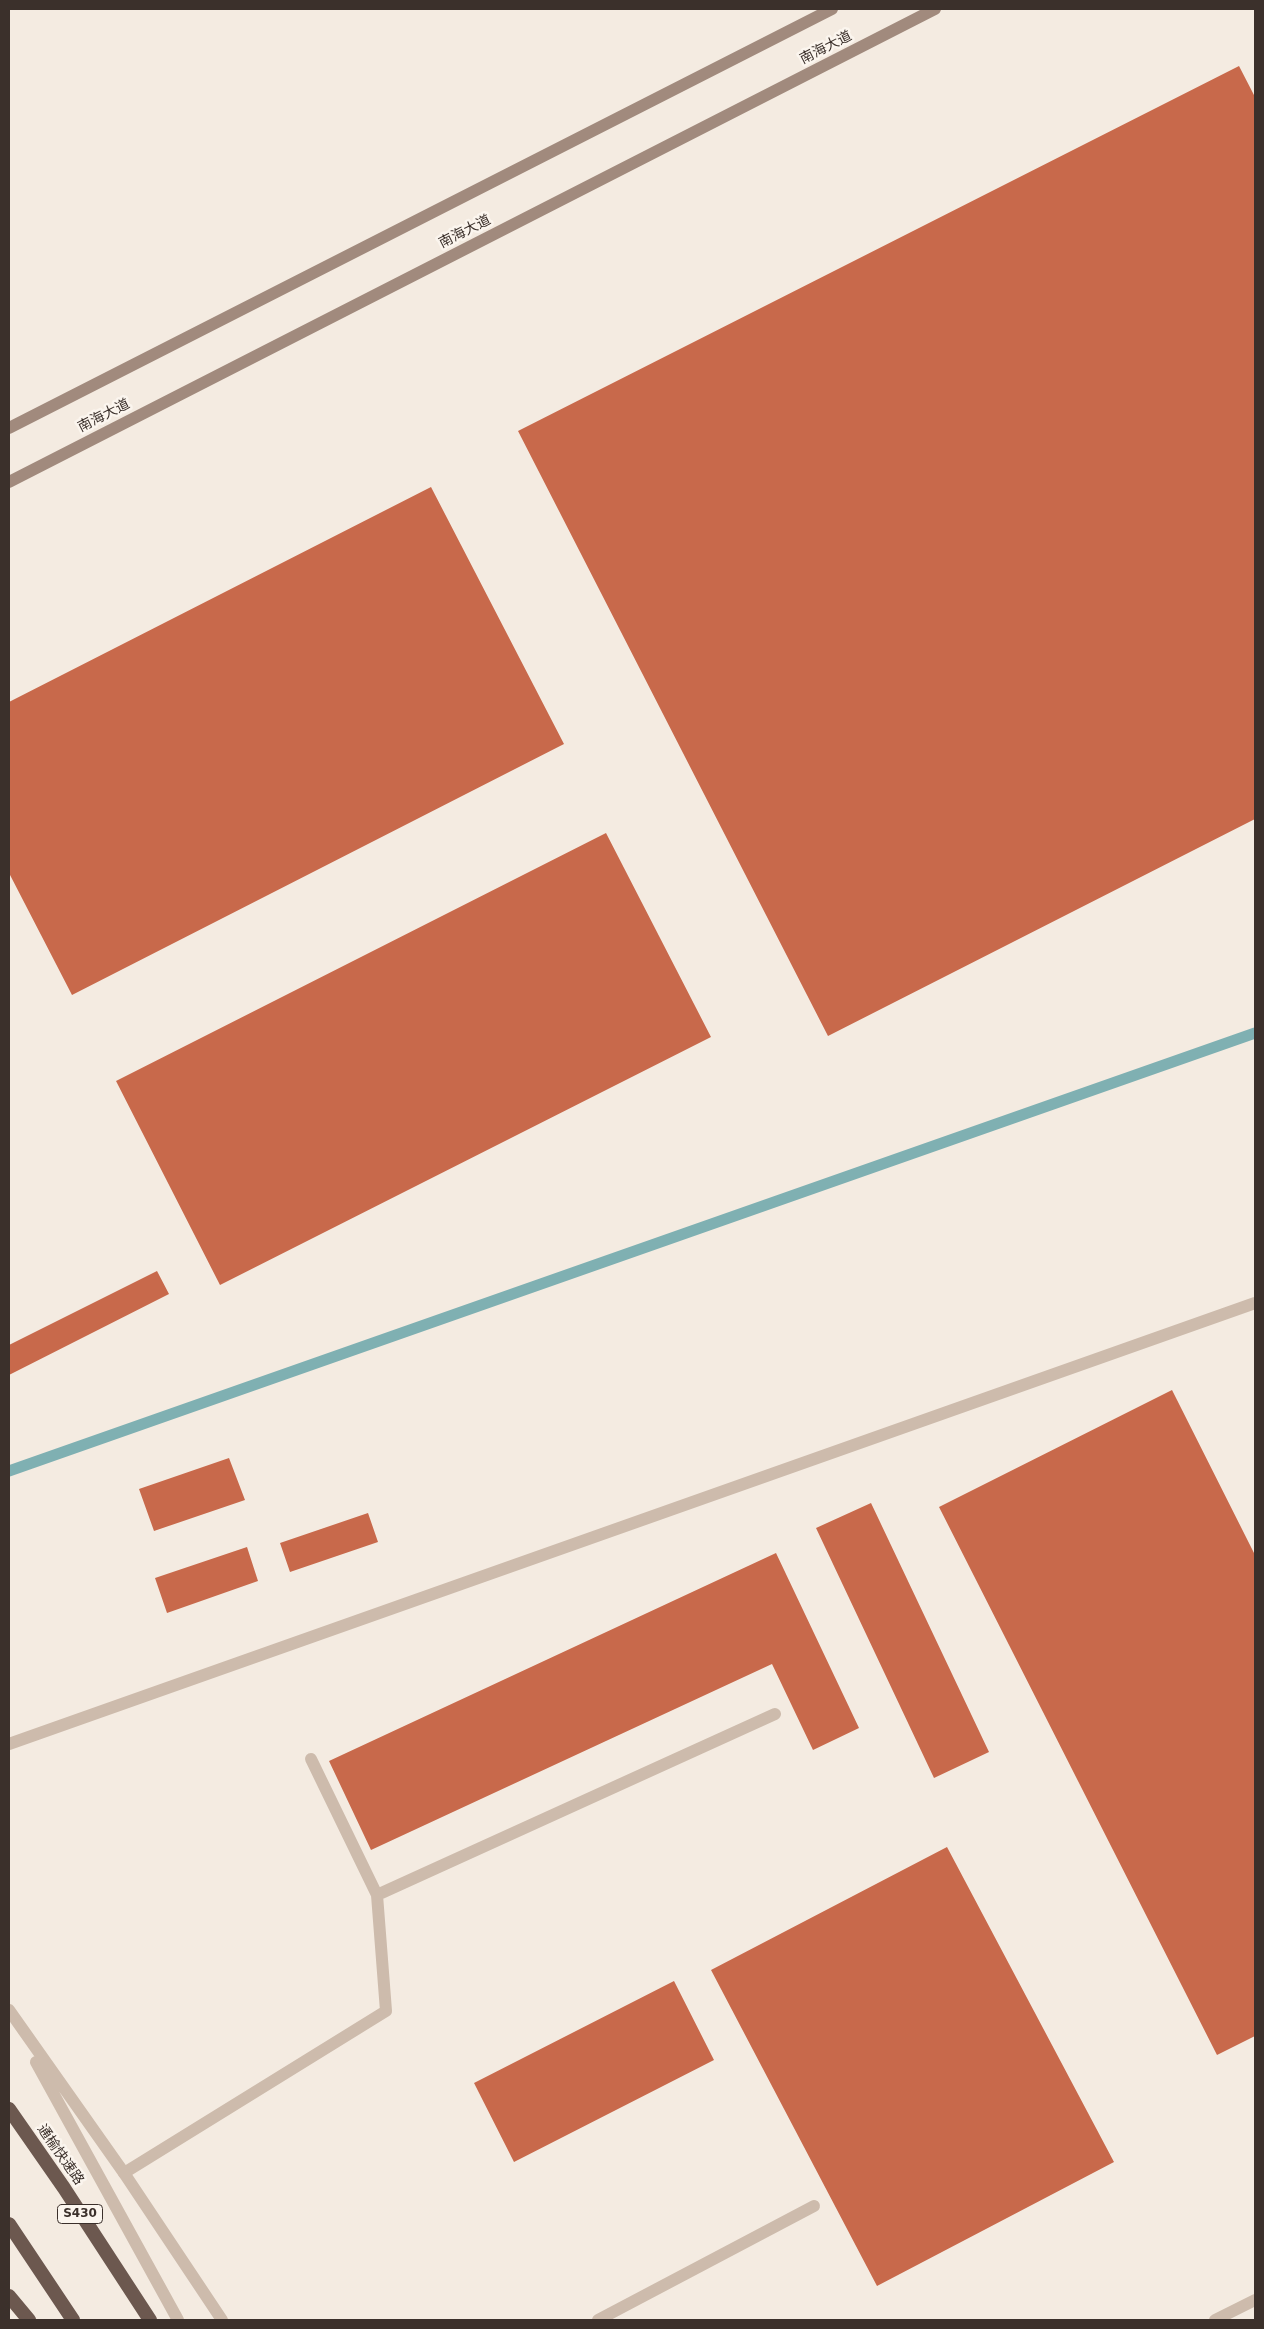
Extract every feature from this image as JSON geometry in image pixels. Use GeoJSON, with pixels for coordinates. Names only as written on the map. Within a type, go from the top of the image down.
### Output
{"type":"FeatureCollection","features":[{"type":"Feature","properties":{"kind":"highway","name":"通榆快速路"},"geometry":{"type":"LineString","coordinates":[[9,2109],[64,2188],[150,2320]]}},
{"type":"Feature","properties":{"kind":"highway"},"geometry":{"type":"LineString","coordinates":[[9,2224],[74,2320]]}},
{"type":"Feature","properties":{"kind":"highway"},"geometry":{"type":"LineString","coordinates":[[9,2296],[30,2320]]}},
{"type":"Feature","properties":{"kind":"main road"},"geometry":{"type":"LineString","coordinates":[[9,428],[832,9]]}},
{"type":"Feature","properties":{"kind":"main road","name":"南海大道"},"geometry":{"type":"LineString","coordinates":[[9,482],[935,9]]}},
{"type":"Feature","properties":{"kind":"street"},"geometry":{"type":"LineString","coordinates":[[9,1744],[1255,1303]]}},
{"type":"Feature","properties":{"kind":"street"},"geometry":{"type":"LineString","coordinates":[[377,1895],[775,1714]]}},
{"type":"Feature","properties":{"kind":"street"},"geometry":{"type":"LineString","coordinates":[[124,2173],[386,2011],[377,1895],[311,1759]]}},
{"type":"Feature","properties":{"kind":"street"},"geometry":{"type":"LineString","coordinates":[[9,2011],[124,2173],[222,2320]]}},
{"type":"Feature","properties":{"kind":"street"},"geometry":{"type":"LineString","coordinates":[[9,2011],[178,2320]]}},
{"type":"Feature","properties":{"kind":"street"},"geometry":{"type":"LineString","coordinates":[[598,2320],[814,2206]]}},
{"type":"Feature","properties":{"kind":"street"},"geometry":{"type":"LineString","coordinates":[[1214,2320],[1255,2300]]}},
{"type":"Feature","properties":{"kind":"building"},"geometry":{"type":"Polygon","coordinates":[[[1239,66],[1255,97],[1255,819],[828,1036],[518,431],[1239,66]]]}},
{"type":"Feature","properties":{"kind":"building"},"geometry":{"type":"Polygon","coordinates":[[[431,487],[564,744],[72,995],[9,873],[9,702],[431,487]]]}},
{"type":"Feature","properties":{"kind":"building"},"geometry":{"type":"Polygon","coordinates":[[[606,833],[711,1037],[220,1285],[116,1081],[606,833]]]}},
{"type":"Feature","properties":{"kind":"building"},"geometry":{"type":"Polygon","coordinates":[[[157,1271],[169,1294],[9,1375],[9,1345],[157,1271]]]}},
{"type":"Feature","properties":{"kind":"building"},"geometry":{"type":"Polygon","coordinates":[[[1172,1390],[1255,1555],[1255,2036],[1217,2055],[939,1507],[1172,1390]]]}},
{"type":"Feature","properties":{"kind":"building"},"geometry":{"type":"Polygon","coordinates":[[[229,1458],[245,1500],[154,1531],[139,1489],[229,1458]]]}},
{"type":"Feature","properties":{"kind":"building"},"geometry":{"type":"Polygon","coordinates":[[[871,1503],[989,1752],[934,1778],[816,1528],[871,1503]]]}},
{"type":"Feature","properties":{"kind":"building"},"geometry":{"type":"Polygon","coordinates":[[[368,1513],[378,1542],[290,1572],[280,1543],[368,1513]]]}},
{"type":"Feature","properties":{"kind":"building"},"geometry":{"type":"Polygon","coordinates":[[[247,1547],[258,1581],[167,1613],[155,1578],[247,1547]]]}},
{"type":"Feature","properties":{"kind":"building"},"geometry":{"type":"Polygon","coordinates":[[[776,1553],[859,1728],[813,1750],[772,1664],[371,1850],[329,1761],[776,1553]]]}},
{"type":"Feature","properties":{"kind":"building"},"geometry":{"type":"Polygon","coordinates":[[[947,1847],[1114,2162],[877,2286],[711,1970],[947,1847]]]}},
{"type":"Feature","properties":{"kind":"building"},"geometry":{"type":"Polygon","coordinates":[[[674,1981],[714,2060],[514,2162],[474,2083],[674,1981]]]}},
{"type":"Feature","properties":{"kind":"waterway"},"geometry":{"type":"LineString","coordinates":[[9,1471],[1255,1033]]}}]}
